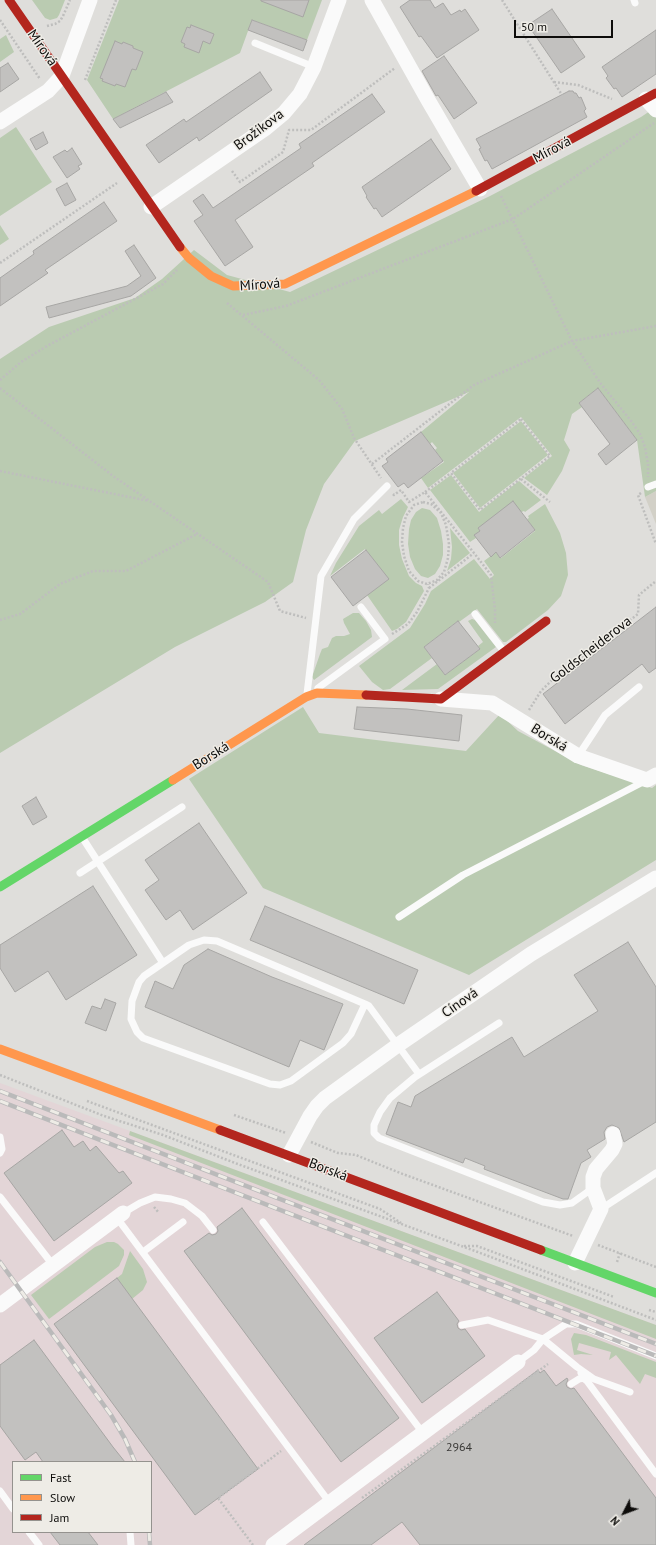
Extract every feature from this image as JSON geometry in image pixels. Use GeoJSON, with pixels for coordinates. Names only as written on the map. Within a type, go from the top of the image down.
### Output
{"type":"FeatureCollection","features":[{"type":"Feature","properties":{"kind":"street","name":"Mírová"},"geometry":{"type":"LineString","coordinates":[[9,0],[170,234],[189,258],[211,276],[233,286],[285,284],[480,189],[649,101]]}},
{"type":"Feature","properties":{"kind":"street"},"geometry":{"type":"LineString","coordinates":[[0,122],[48,91],[62,76],[90,0]]}},
{"type":"Feature","properties":{"kind":"street","name":"Brožíkova"},"geometry":{"type":"LineString","coordinates":[[151,207],[266,128],[284,113],[300,94],[314,67],[339,0]]}},
{"type":"Feature","properties":{"kind":"street"},"geometry":{"type":"LineString","coordinates":[[372,0],[405,61],[480,189]]}},
{"type":"Feature","properties":{"kind":"street"},"geometry":{"type":"LineString","coordinates":[[441,699],[546,620]]}},
{"type":"Feature","properties":{"kind":"street","name":"Borská"},"geometry":{"type":"LineString","coordinates":[[0,887],[306,697],[317,693],[492,702],[578,756],[652,778]]}},
{"type":"Feature","properties":{"kind":"street","name":"Cínová"},"geometry":{"type":"LineString","coordinates":[[289,1155],[317,1106],[326,1098],[531,954],[656,878]]}},
{"type":"Feature","properties":{"kind":"street","name":"Borská"},"geometry":{"type":"LineString","coordinates":[[0,1049],[289,1155],[656,1293]]}},
{"type":"Feature","properties":{"kind":"street"},"geometry":{"type":"LineString","coordinates":[[575,1263],[601,1209],[593,1188],[592,1177],[596,1169],[612,1150],[615,1144],[613,1134]]}},
{"type":"Feature","properties":{"kind":"street"},"geometry":{"type":"LineString","coordinates":[[0,1305],[120,1216]]}},
{"type":"Feature","properties":{"kind":"street"},"geometry":{"type":"LineString","coordinates":[[274,1545],[518,1362]]}},
{"type":"Feature","properties":{"kind":"lane"},"geometry":{"type":"LineString","coordinates":[[255,43],[314,67]]}},
{"type":"Feature","properties":{"kind":"lane"},"geometry":{"type":"LineString","coordinates":[[648,487],[656,484]]}},
{"type":"Feature","properties":{"kind":"lane"},"geometry":{"type":"LineString","coordinates":[[306,697],[321,576],[354,519],[387,486]]}},
{"type":"Feature","properties":{"kind":"lane"},"geometry":{"type":"LineString","coordinates":[[306,697],[385,639],[361,607]]}},
{"type":"Feature","properties":{"kind":"lane"},"geometry":{"type":"LineString","coordinates":[[475,614],[505,652]]}},
{"type":"Feature","properties":{"kind":"lane"},"geometry":{"type":"LineString","coordinates":[[578,756],[604,715],[639,687]]}},
{"type":"Feature","properties":{"kind":"lane"},"geometry":{"type":"LineString","coordinates":[[399,918],[463,875],[652,778]]}},
{"type":"Feature","properties":{"kind":"lane"},"geometry":{"type":"LineString","coordinates":[[80,873],[182,807]]}},
{"type":"Feature","properties":{"kind":"lane"},"geometry":{"type":"LineString","coordinates":[[81,836],[163,963]]}},
{"type":"Feature","properties":{"kind":"lane"},"geometry":{"type":"LineString","coordinates":[[365,1004],[351,1034],[344,1043],[291,1081],[280,1085],[270,1084],[143,1038],[137,1032],[131,1019],[132,1001],[138,982],[144,976],[189,944],[204,940],[217,941],[365,1004],[369,1006],[419,1074]]}},
{"type":"Feature","properties":{"kind":"lane"},"geometry":{"type":"LineString","coordinates":[[500,1023],[419,1074],[390,1098],[380,1112],[374,1125],[374,1133],[379,1138],[543,1202],[560,1205],[572,1203],[593,1188]]}},
{"type":"Feature","properties":{"kind":"lane"},"geometry":{"type":"LineString","coordinates":[[0,1137],[2,1149],[0,1153]]}},
{"type":"Feature","properties":{"kind":"lane"},"geometry":{"type":"LineString","coordinates":[[601,1209],[656,1173]]}},
{"type":"Feature","properties":{"kind":"lane"},"geometry":{"type":"LineString","coordinates":[[0,1197],[53,1266]]}},
{"type":"Feature","properties":{"kind":"lane"},"geometry":{"type":"LineString","coordinates":[[213,1230],[202,1216],[185,1203],[171,1199],[156,1197],[140,1203],[120,1216],[143,1252],[330,1503]]}},
{"type":"Feature","properties":{"kind":"lane"},"geometry":{"type":"LineString","coordinates":[[143,1252],[183,1222]]}},
{"type":"Feature","properties":{"kind":"lane"},"geometry":{"type":"LineString","coordinates":[[263,1222],[423,1433]]}},
{"type":"Feature","properties":{"kind":"lane"},"geometry":{"type":"LineString","coordinates":[[462,1325],[488,1320],[543,1339],[594,1379],[630,1392]]}},
{"type":"Feature","properties":{"kind":"lane"},"geometry":{"type":"LineString","coordinates":[[518,1362],[534,1350],[543,1339],[566,1324],[576,1324],[656,1356]]}},
{"type":"Feature","properties":{"kind":"lane"},"geometry":{"type":"LineString","coordinates":[[577,1367],[656,1474]]}},
{"type":"Feature","properties":{"kind":"lane"},"geometry":{"type":"LineString","coordinates":[[571,1384],[579,1378],[583,1378],[587,1381]]}},
{"type":"Feature","properties":{"kind":"lane"},"geometry":{"type":"LineString","coordinates":[[0,1491],[12,1508]]}},
{"type":"Feature","properties":{"kind":"lane"},"geometry":{"type":"LineString","coordinates":[[31,1533],[39,1545]]}},
{"type":"Feature","properties":{"kind":"lane"},"geometry":{"type":"LineString","coordinates":[[130,1533],[131,1545]]}},
{"type":"Feature","properties":{"kind":"path"},"geometry":{"type":"LineString","coordinates":[[44,27],[55,24],[60,20],[70,0]]}},
{"type":"Feature","properties":{"kind":"path"},"geometry":{"type":"LineString","coordinates":[[83,83],[116,0]]}},
{"type":"Feature","properties":{"kind":"path"},"geometry":{"type":"LineString","coordinates":[[502,0],[562,95]]}},
{"type":"Feature","properties":{"kind":"path"},"geometry":{"type":"LineString","coordinates":[[0,20],[48,91]]}},
{"type":"Feature","properties":{"kind":"path"},"geometry":{"type":"LineString","coordinates":[[232,171],[240,182],[283,152],[290,130],[311,130],[405,61]]}},
{"type":"Feature","properties":{"kind":"path"},"geometry":{"type":"LineString","coordinates":[[554,82],[578,84],[612,99],[649,101]]}},
{"type":"Feature","properties":{"kind":"path"},"geometry":{"type":"LineString","coordinates":[[243,315],[286,306],[513,219],[656,122]]}},
{"type":"Feature","properties":{"kind":"path"},"geometry":{"type":"LineString","coordinates":[[0,263],[129,175]]}},
{"type":"Feature","properties":{"kind":"path"},"geometry":{"type":"LineString","coordinates":[[494,181],[572,341],[601,384],[640,434],[645,447],[648,464],[648,487],[638,495],[656,544]]}},
{"type":"Feature","properties":{"kind":"path"},"geometry":{"type":"LineString","coordinates":[[0,380],[21,362],[47,346],[163,284],[189,258]]}},
{"type":"Feature","properties":{"kind":"path"},"geometry":{"type":"LineString","coordinates":[[226,302],[319,380],[342,409],[354,438],[387,486],[394,495],[401,490],[412,508]]}},
{"type":"Feature","properties":{"kind":"path"},"geometry":{"type":"LineString","coordinates":[[372,464],[474,385],[572,341],[656,326]]}},
{"type":"Feature","properties":{"kind":"path"},"geometry":{"type":"LineString","coordinates":[[0,388],[113,476],[268,582],[280,611],[315,621]]}},
{"type":"Feature","properties":{"kind":"path"},"geometry":{"type":"LineString","coordinates":[[409,502],[451,473],[521,419],[550,456],[480,510],[451,473]]}},
{"type":"Feature","properties":{"kind":"path"},"geometry":{"type":"LineString","coordinates":[[0,471],[150,501]]}},
{"type":"Feature","properties":{"kind":"path"},"geometry":{"type":"LineString","coordinates":[[521,478],[550,502]]}},
{"type":"Feature","properties":{"kind":"path"},"geometry":{"type":"LineString","coordinates":[[425,492],[491,575],[495,610],[494,638]]}},
{"type":"Feature","properties":{"kind":"path"},"geometry":{"type":"LineString","coordinates":[[424,502],[431,504],[438,510],[448,532],[448,558],[441,577],[435,582],[428,584],[423,583],[414,577],[409,571],[404,556],[402,542],[403,528],[406,516],[417,503],[424,502]]}},
{"type":"Feature","properties":{"kind":"path"},"geometry":{"type":"LineString","coordinates":[[0,620],[20,614],[60,584],[93,571],[126,572],[197,534]]}},
{"type":"Feature","properties":{"kind":"path"},"geometry":{"type":"LineString","coordinates":[[385,639],[408,624],[417,612],[429,588],[474,553]]}},
{"type":"Feature","properties":{"kind":"path","name":"Goldscheiderova"},"geometry":{"type":"LineString","coordinates":[[522,722],[541,691],[554,678],[638,614],[639,595],[656,581]]}},
{"type":"Feature","properties":{"kind":"path"},"geometry":{"type":"LineString","coordinates":[[428,584],[429,588]]}},
{"type":"Feature","properties":{"kind":"path"},"geometry":{"type":"LineString","coordinates":[[0,1075],[104,1116],[163,1135],[242,1166],[462,1246],[656,1320]]}},
{"type":"Feature","properties":{"kind":"path"},"geometry":{"type":"LineString","coordinates":[[82,1099],[380,1209],[404,1225]]}},
{"type":"Feature","properties":{"kind":"path"},"geometry":{"type":"LineString","coordinates":[[233,1115],[298,1137],[338,1153],[356,1155],[400,1173],[656,1267]]}},
{"type":"Feature","properties":{"kind":"path"},"geometry":{"type":"LineString","coordinates":[[462,1246],[477,1246],[620,1299]]}},
{"type":"Feature","properties":{"kind":"path"},"geometry":{"type":"LineString","coordinates":[[649,1310],[656,1312]]}},
{"type":"Feature","properties":{"kind":"path"},"geometry":{"type":"LineString","coordinates":[[361,1499],[548,1364]]}},
{"type":"Feature","properties":{"kind":"path"},"geometry":{"type":"LineString","coordinates":[[252,1545],[218,1498],[288,1446]]}},
{"type":"Feature","properties":{"kind":"shaded area"},"geometry":{"type":"Polygon","coordinates":[[[656,491],[656,524],[645,497],[656,491]]]}},
{"type":"Feature","properties":{"kind":"shaded area"},"geometry":{"type":"Polygon","coordinates":[[[0,1083],[656,1325],[656,1545],[0,1545],[0,1083]]]}},
{"type":"Feature","properties":{"kind":"green space"},"geometry":{"type":"Polygon","coordinates":[[[32,0],[65,0],[57,18],[50,20],[45,18],[32,0]]]}},
{"type":"Feature","properties":{"kind":"green space"},"geometry":{"type":"Polygon","coordinates":[[[119,0],[322,0],[307,40],[252,20],[240,53],[113,119],[87,80],[119,0]]]}},
{"type":"Feature","properties":{"kind":"green space"},"geometry":{"type":"Polygon","coordinates":[[[6,35],[14,52],[0,62],[0,39],[6,35]]]}},
{"type":"Feature","properties":{"kind":"green space"},"geometry":{"type":"Polygon","coordinates":[[[656,107],[656,491],[645,497],[637,440],[598,388],[579,403],[582,407],[572,414],[564,440],[570,450],[562,471],[547,495],[524,478],[552,456],[521,417],[428,488],[421,478],[444,462],[435,450],[437,448],[432,442],[430,444],[421,432],[469,392],[355,441],[324,484],[306,530],[293,582],[265,602],[175,647],[0,753],[0,359],[49,327],[135,298],[162,279],[194,250],[227,275],[290,292],[490,196],[641,117],[656,107]]]}},
{"type":"Feature","properties":{"kind":"green space"},"geometry":{"type":"Polygon","coordinates":[[[16,127],[52,182],[0,216],[0,138],[16,127]]]}},
{"type":"Feature","properties":{"kind":"green space"},"geometry":{"type":"Polygon","coordinates":[[[0,225],[9,239],[0,245],[0,225]]]}},
{"type":"Feature","properties":{"kind":"green space"},"geometry":{"type":"Polygon","coordinates":[[[521,421],[548,455],[480,508],[453,473],[521,421]]]}},
{"type":"Feature","properties":{"kind":"green space"},"geometry":{"type":"Polygon","coordinates":[[[451,475],[479,512],[519,481],[541,500],[525,512],[524,511],[478,528],[480,531],[476,538],[470,542],[430,490],[451,475]]]}},
{"type":"Feature","properties":{"kind":"green space"},"geometry":{"type":"Polygon","coordinates":[[[401,499],[408,507],[399,530],[399,545],[402,559],[409,576],[416,583],[422,586],[424,591],[406,622],[392,631],[367,595],[388,579],[365,549],[330,576],[336,563],[359,526],[379,510],[382,514],[401,499]]]}},
{"type":"Feature","properties":{"kind":"green space"},"geometry":{"type":"Polygon","coordinates":[[[545,504],[560,533],[566,553],[568,575],[561,596],[548,610],[506,642],[503,642],[477,609],[459,622],[458,621],[424,647],[432,658],[390,689],[383,690],[372,682],[359,666],[410,628],[431,591],[474,559],[490,579],[494,575],[484,561],[496,552],[501,558],[535,531],[527,519],[529,518],[528,516],[545,504]]]}},
{"type":"Feature","properties":{"kind":"green space"},"geometry":{"type":"Polygon","coordinates":[[[422,508],[430,510],[437,518],[443,544],[443,555],[440,566],[435,574],[428,578],[421,576],[415,569],[410,557],[408,544],[411,520],[416,512],[422,508]]]}},
{"type":"Feature","properties":{"kind":"green space"},"geometry":{"type":"Polygon","coordinates":[[[450,528],[470,553],[447,571],[451,559],[452,547],[450,528]]]}},
{"type":"Feature","properties":{"kind":"green space"},"geometry":{"type":"Polygon","coordinates":[[[353,613],[359,613],[366,621],[371,630],[372,637],[314,680],[312,677],[322,649],[328,647],[332,638],[350,634],[343,619],[353,613]]]}},
{"type":"Feature","properties":{"kind":"green space"},"geometry":{"type":"Polygon","coordinates":[[[472,619],[475,620],[496,647],[438,689],[402,690],[437,664],[445,675],[480,649],[478,646],[483,642],[468,621],[472,619]]]}},
{"type":"Feature","properties":{"kind":"green space"},"geometry":{"type":"Polygon","coordinates":[[[303,707],[319,733],[466,751],[500,714],[518,731],[581,765],[652,788],[656,785],[656,860],[469,975],[263,888],[189,779],[303,707]]]}},
{"type":"Feature","properties":{"kind":"green space"},"geometry":{"type":"Polygon","coordinates":[[[130,1131],[656,1325],[656,1339],[129,1135],[130,1131]]]}},
{"type":"Feature","properties":{"kind":"green space"},"geometry":{"type":"Polygon","coordinates":[[[107,1242],[114,1242],[124,1250],[124,1255],[119,1266],[49,1319],[31,1295],[95,1247],[107,1242]]]}},
{"type":"Feature","properties":{"kind":"green space"},"geometry":{"type":"Polygon","coordinates":[[[130,1251],[143,1269],[147,1282],[143,1290],[132,1299],[117,1278],[122,1274],[130,1251]]]}},
{"type":"Feature","properties":{"kind":"green space"},"geometry":{"type":"Polygon","coordinates":[[[574,1333],[586,1335],[656,1362],[656,1378],[645,1374],[640,1384],[616,1355],[609,1360],[611,1352],[579,1343],[577,1350],[593,1355],[574,1355],[571,1339],[574,1333]]]}},
{"type":"Feature","properties":{"kind":"building"},"geometry":{"type":"Polygon","coordinates":[[[261,0],[309,0],[303,17],[261,0]]]}},
{"type":"Feature","properties":{"kind":"building"},"geometry":{"type":"Polygon","coordinates":[[[410,0],[430,0],[435,8],[443,3],[451,15],[465,9],[479,30],[437,58],[421,36],[419,37],[400,7],[410,0]]]}},
{"type":"Feature","properties":{"kind":"building"},"geometry":{"type":"Polygon","coordinates":[[[552,9],[585,57],[561,73],[528,25],[552,9]]]}},
{"type":"Feature","properties":{"kind":"building"},"geometry":{"type":"Polygon","coordinates":[[[252,20],[307,40],[303,51],[248,30],[252,20]]]}},
{"type":"Feature","properties":{"kind":"building"},"geometry":{"type":"Polygon","coordinates":[[[191,25],[214,34],[210,44],[203,41],[199,53],[184,47],[185,44],[181,42],[187,27],[190,28],[191,25]]]}},
{"type":"Feature","properties":{"kind":"building"},"geometry":{"type":"Polygon","coordinates":[[[656,30],[656,74],[622,97],[616,88],[614,89],[606,78],[608,76],[602,67],[656,30]]]}},
{"type":"Feature","properties":{"kind":"building"},"geometry":{"type":"Polygon","coordinates":[[[115,41],[122,44],[123,42],[143,52],[136,70],[132,69],[125,87],[116,84],[115,86],[102,81],[103,79],[100,78],[115,41]]]}},
{"type":"Feature","properties":{"kind":"building"},"geometry":{"type":"Polygon","coordinates":[[[444,56],[477,103],[454,119],[438,95],[436,96],[422,71],[444,56]]]}},
{"type":"Feature","properties":{"kind":"building"},"geometry":{"type":"Polygon","coordinates":[[[8,63],[19,79],[0,92],[0,68],[8,63]]]}},
{"type":"Feature","properties":{"kind":"building"},"geometry":{"type":"Polygon","coordinates":[[[260,72],[272,90],[199,141],[197,137],[159,163],[146,145],[184,119],[186,122],[260,72]]]}},
{"type":"Feature","properties":{"kind":"building"},"geometry":{"type":"Polygon","coordinates":[[[569,91],[576,93],[579,98],[581,97],[586,109],[584,111],[587,117],[492,169],[487,160],[485,161],[479,149],[481,148],[476,139],[569,91]]]}},
{"type":"Feature","properties":{"kind":"building"},"geometry":{"type":"Polygon","coordinates":[[[166,92],[173,102],[120,128],[113,119],[166,92]]]}},
{"type":"Feature","properties":{"kind":"building"},"geometry":{"type":"Polygon","coordinates":[[[372,94],[385,112],[312,163],[314,166],[235,220],[253,247],[225,266],[194,221],[203,215],[193,201],[203,194],[213,208],[301,148],[299,144],[372,94]]]}},
{"type":"Feature","properties":{"kind":"building"},"geometry":{"type":"Polygon","coordinates":[[[43,132],[48,143],[36,150],[30,139],[43,132]]]}},
{"type":"Feature","properties":{"kind":"building"},"geometry":{"type":"Polygon","coordinates":[[[431,139],[451,169],[382,217],[376,208],[374,209],[366,197],[367,196],[362,187],[431,139]]]}},
{"type":"Feature","properties":{"kind":"building"},"geometry":{"type":"Polygon","coordinates":[[[72,148],[82,164],[78,166],[80,169],[67,178],[53,157],[65,150],[67,152],[72,148]]]}},
{"type":"Feature","properties":{"kind":"building"},"geometry":{"type":"Polygon","coordinates":[[[67,183],[76,200],[65,206],[56,189],[67,183]]]}},
{"type":"Feature","properties":{"kind":"building"},"geometry":{"type":"Polygon","coordinates":[[[104,202],[117,221],[45,270],[48,273],[0,306],[0,278],[34,254],[33,251],[104,202]]]}},
{"type":"Feature","properties":{"kind":"building"},"geometry":{"type":"Polygon","coordinates":[[[134,245],[156,278],[131,296],[49,318],[46,307],[127,286],[141,276],[125,251],[134,245]]]}},
{"type":"Feature","properties":{"kind":"building"},"geometry":{"type":"Polygon","coordinates":[[[598,388],[637,440],[606,465],[598,454],[610,444],[579,403],[598,388]]]}},
{"type":"Feature","properties":{"kind":"building"},"geometry":{"type":"Polygon","coordinates":[[[421,432],[443,461],[408,488],[404,483],[398,487],[382,466],[388,462],[386,459],[421,432]]]}},
{"type":"Feature","properties":{"kind":"building"},"geometry":{"type":"Polygon","coordinates":[[[513,501],[535,530],[500,558],[496,552],[491,557],[474,535],[480,531],[478,528],[513,501]]]}},
{"type":"Feature","properties":{"kind":"building"},"geometry":{"type":"Polygon","coordinates":[[[366,550],[389,579],[353,606],[331,577],[366,550]]]}},
{"type":"Feature","properties":{"kind":"building"},"geometry":{"type":"Polygon","coordinates":[[[656,607],[656,668],[649,673],[642,664],[565,724],[543,694],[656,607]]]}},
{"type":"Feature","properties":{"kind":"building"},"geometry":{"type":"Polygon","coordinates":[[[458,621],[480,649],[445,675],[424,647],[458,621]]]}},
{"type":"Feature","properties":{"kind":"building"},"geometry":{"type":"Polygon","coordinates":[[[357,707],[407,709],[462,715],[459,741],[354,729],[357,707]]]}},
{"type":"Feature","properties":{"kind":"building"},"geometry":{"type":"Polygon","coordinates":[[[36,797],[47,817],[33,825],[22,806],[36,797]]]}},
{"type":"Feature","properties":{"kind":"building"},"geometry":{"type":"Polygon","coordinates":[[[199,823],[247,893],[193,930],[180,910],[166,920],[145,890],[159,880],[145,860],[199,823]]]}},
{"type":"Feature","properties":{"kind":"building"},"geometry":{"type":"Polygon","coordinates":[[[93,886],[137,955],[66,1000],[48,971],[15,992],[0,968],[0,945],[93,886]]]}},
{"type":"Feature","properties":{"kind":"building"},"geometry":{"type":"Polygon","coordinates":[[[265,906],[418,970],[404,1004],[250,940],[265,906]]]}},
{"type":"Feature","properties":{"kind":"building"},"geometry":{"type":"Polygon","coordinates":[[[628,942],[656,987],[656,1122],[624,1142],[619,1128],[612,1125],[607,1127],[604,1132],[605,1139],[587,1150],[591,1157],[581,1163],[568,1199],[563,1199],[484,1169],[485,1166],[465,1158],[463,1163],[386,1134],[398,1102],[411,1107],[415,1096],[512,1037],[524,1057],[598,1011],[574,975],[628,942]]]}},
{"type":"Feature","properties":{"kind":"building"},"geometry":{"type":"Polygon","coordinates":[[[208,949],[272,977],[343,1004],[324,1050],[300,1040],[289,1067],[145,1007],[155,981],[173,989],[184,965],[208,949]]]}},
{"type":"Feature","properties":{"kind":"building"},"geometry":{"type":"Polygon","coordinates":[[[105,999],[116,1003],[106,1031],[85,1023],[92,1006],[101,1009],[105,999]]]}},
{"type":"Feature","properties":{"kind":"building"},"geometry":{"type":"Polygon","coordinates":[[[62,1130],[74,1147],[83,1141],[90,1151],[96,1146],[119,1173],[123,1171],[132,1183],[54,1241],[4,1173],[62,1130]]]}},
{"type":"Feature","properties":{"kind":"building"},"geometry":{"type":"Polygon","coordinates":[[[242,1208],[399,1418],[341,1462],[184,1251],[209,1233],[212,1235],[216,1234],[218,1231],[217,1227],[242,1208]]]}},
{"type":"Feature","properties":{"kind":"building"},"geometry":{"type":"Polygon","coordinates":[[[117,1278],[258,1469],[195,1515],[54,1324],[117,1278]]]}},
{"type":"Feature","properties":{"kind":"building"},"geometry":{"type":"Polygon","coordinates":[[[437,1292],[459,1321],[457,1324],[458,1328],[461,1330],[465,1329],[485,1356],[422,1403],[374,1338],[437,1292]]]}},
{"type":"Feature","properties":{"kind":"building"},"geometry":{"type":"Polygon","coordinates":[[[34,1340],[124,1461],[42,1461],[36,1452],[25,1460],[0,1426],[0,1365],[34,1340]]]}},
{"type":"Feature","properties":{"kind":"building"},"geometry":{"type":"Polygon","coordinates":[[[538,1370],[540,1373],[544,1370],[556,1386],[567,1378],[567,1387],[571,1389],[574,1388],[656,1498],[656,1545],[420,1545],[402,1522],[371,1545],[304,1545],[538,1370]]]}},
{"type":"Feature","properties":{"kind":"building"},"geometry":{"type":"Polygon","coordinates":[[[51,1533],[89,1533],[98,1545],[60,1545],[51,1533]]]}},
{"type":"Feature","properties":{"kind":"railway"},"geometry":{"type":"LineString","coordinates":[[0,1091],[656,1344]]}},
{"type":"Feature","properties":{"kind":"railway"},"geometry":{"type":"LineString","coordinates":[[0,1101],[656,1356]]}},
{"type":"Feature","properties":{"kind":"railway"},"geometry":{"type":"LineString","coordinates":[[0,1262],[111,1415],[125,1439],[135,1461]]}},
{"type":"Feature","properties":{"kind":"railway"},"geometry":{"type":"LineString","coordinates":[[149,1533],[150,1545]]}},
{"type":"Feature","properties":{"kind":"traffic: fast"},"geometry":{"type":"LineString","coordinates":[[0,887],[173,780]]}},
{"type":"Feature","properties":{"kind":"traffic: fast"},"geometry":{"type":"LineString","coordinates":[[541,1250],[656,1293]]}},
{"type":"Feature","properties":{"kind":"traffic: slow"},"geometry":{"type":"LineString","coordinates":[[180,247],[189,258],[211,276],[233,286],[285,284],[476,191]]}},
{"type":"Feature","properties":{"kind":"traffic: slow"},"geometry":{"type":"LineString","coordinates":[[173,780],[306,697],[317,693],[366,695]]}},
{"type":"Feature","properties":{"kind":"traffic: slow"},"geometry":{"type":"LineString","coordinates":[[0,1049],[220,1130]]}},
{"type":"Feature","properties":{"kind":"traffic: jam"},"geometry":{"type":"LineString","coordinates":[[9,0],[180,247]]}},
{"type":"Feature","properties":{"kind":"traffic: jam"},"geometry":{"type":"LineString","coordinates":[[476,191],[656,93]]}},
{"type":"Feature","properties":{"kind":"traffic: jam"},"geometry":{"type":"LineString","coordinates":[[366,695],[441,699],[546,621]]}},
{"type":"Feature","properties":{"kind":"traffic: jam"},"geometry":{"type":"LineString","coordinates":[[220,1130],[541,1250]]}}]}
